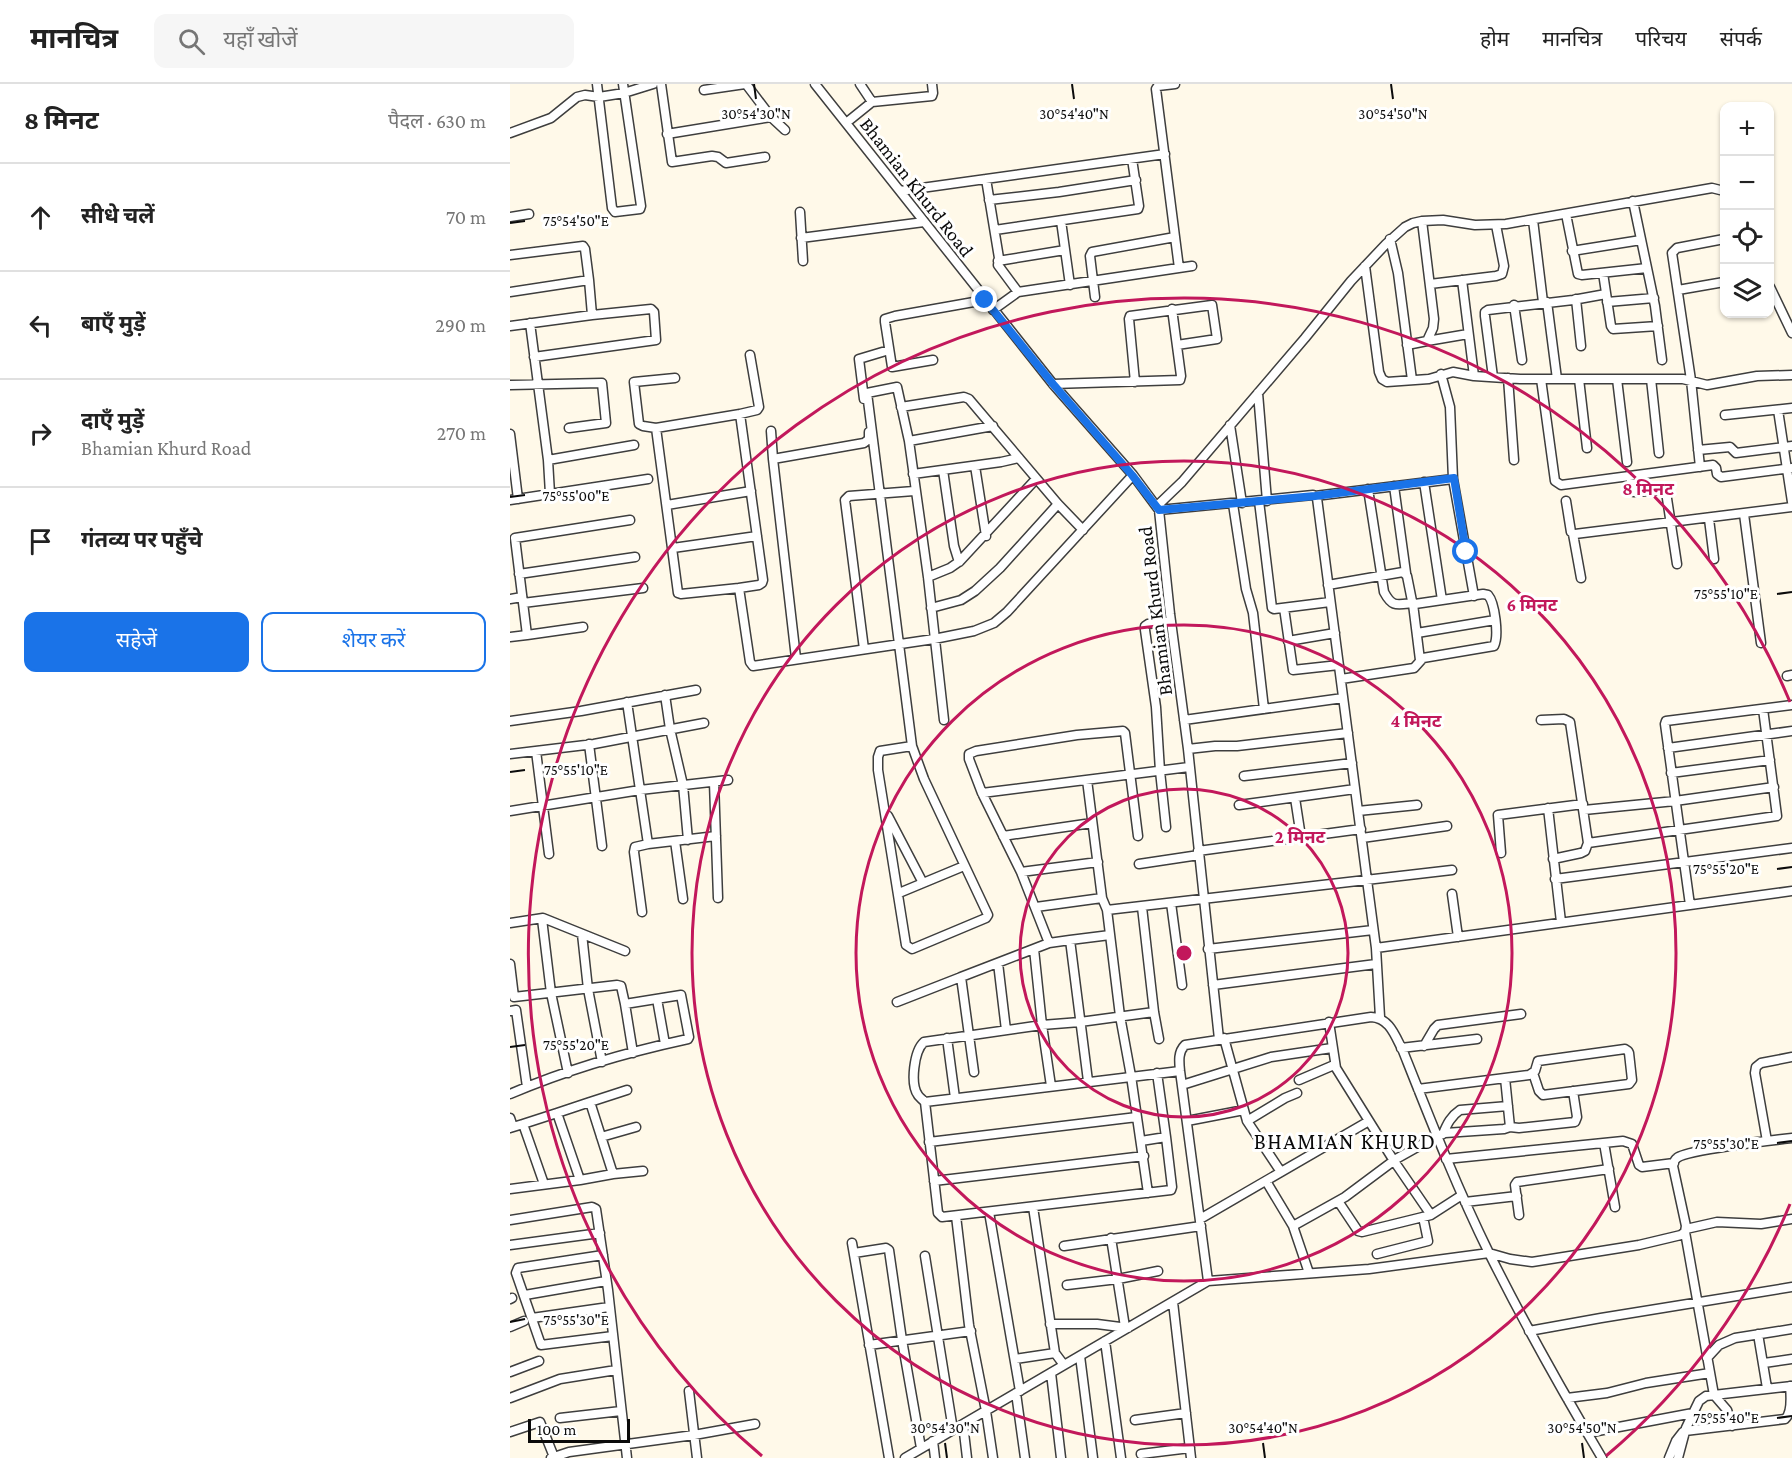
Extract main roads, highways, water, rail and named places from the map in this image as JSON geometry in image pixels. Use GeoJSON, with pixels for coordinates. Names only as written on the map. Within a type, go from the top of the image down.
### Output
{"type":"FeatureCollection","features":[{"type":"Feature","properties":{"kind":"district","name":"BHAMIAN KHURD"},"geometry":{"type":"Point","coordinates":[1345,1141]}}]}
